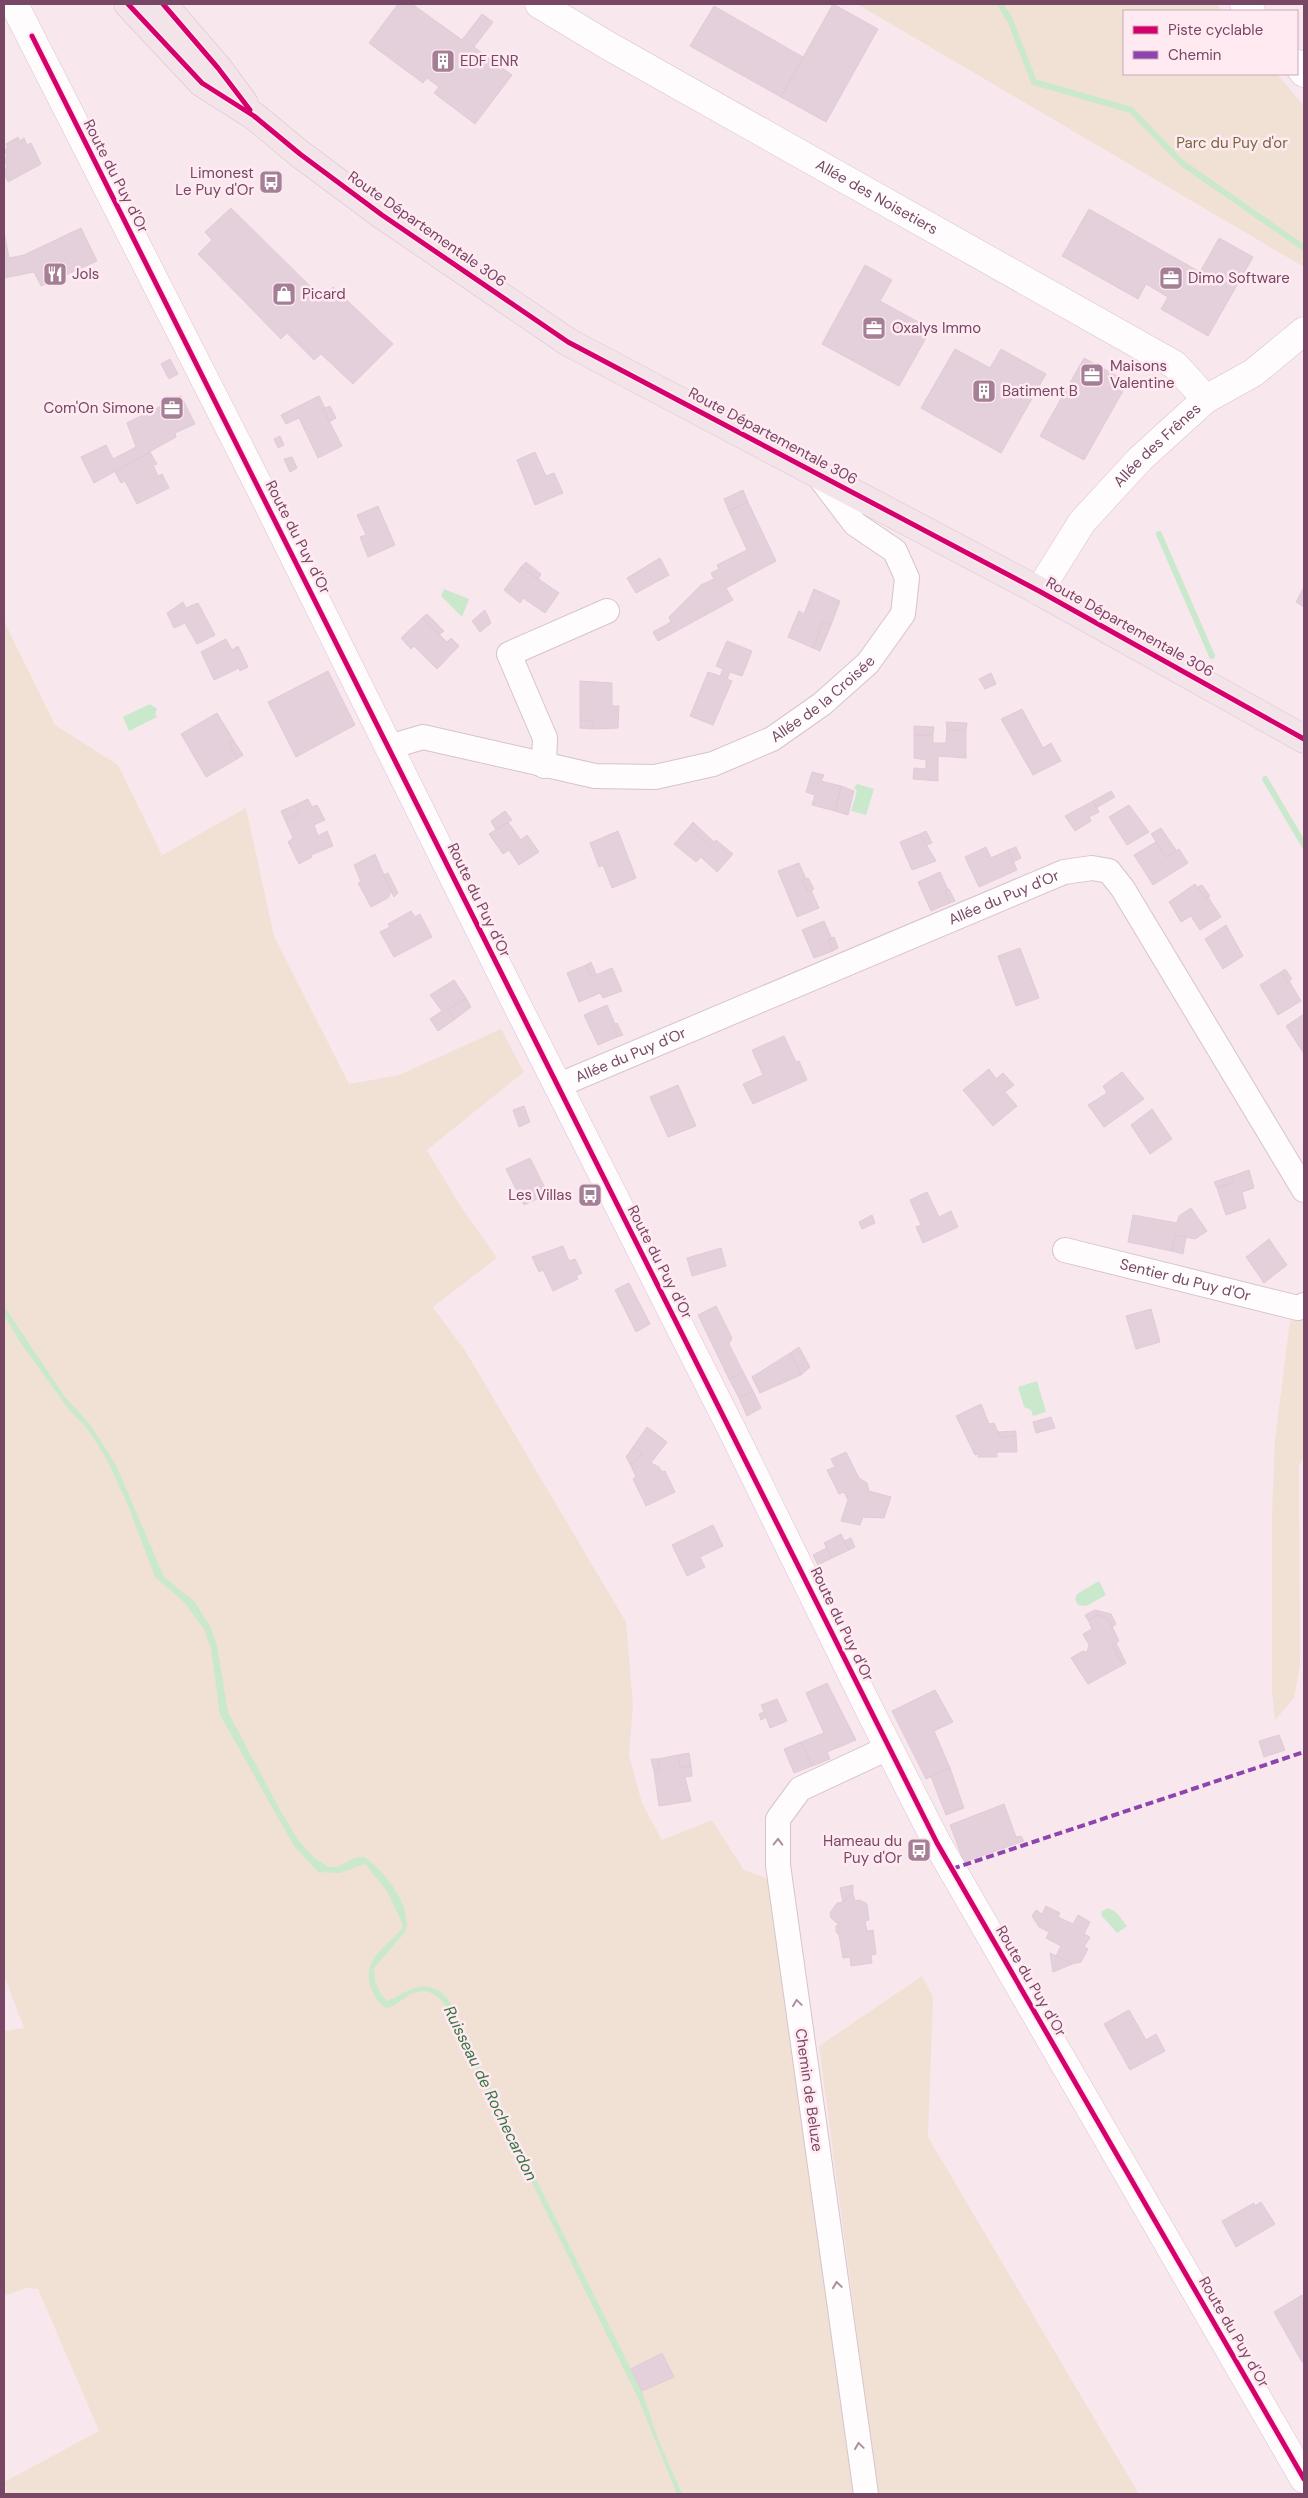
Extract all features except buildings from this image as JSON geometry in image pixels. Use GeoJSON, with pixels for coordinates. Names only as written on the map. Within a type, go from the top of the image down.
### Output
{"type":"FeatureCollection","features":[{"type":"Feature","properties":{"kind":"main road","name":"Route du Puy d'Or"},"geometry":{"type":"LineString","coordinates":[[14,4],[32,36],[557,1086],[733,1432],[888,1748],[952,1869],[1304,2479]]}},
{"type":"Feature","properties":{"kind":"main road","name":"Route du Puy d'Or"},"geometry":{"type":"LineString","coordinates":[[18,4],[32,36]]}},
{"type":"Feature","properties":{"kind":"main road","name":"Route Départementale 306"},"geometry":{"type":"LineString","coordinates":[[128,4],[202,83],[254,116],[300,154],[382,214],[568,342],[1039,590],[1304,739]]}},
{"type":"Feature","properties":{"kind":"main road","name":"Route Départementale 306"},"geometry":{"type":"LineString","coordinates":[[163,4],[218,68],[254,116]]}},
{"type":"Feature","properties":{"kind":"main road","name":"Allée des Noisetiers"},"geometry":{"type":"LineString","coordinates":[[538,4],[607,45],[1175,365],[1206,399]]}},
{"type":"Feature","properties":{"kind":"main road","name":"Allée des Frênes"},"geometry":{"type":"LineString","coordinates":[[1039,590],[1082,522],[1140,459],[1206,399],[1253,373],[1304,331]]}},
{"type":"Feature","properties":{"kind":"street","name":"Allée de la Croisée"},"geometry":{"type":"LineString","coordinates":[[389,747],[423,737],[544,766],[595,776],[655,777],[713,764],[772,739],[822,704],[868,663],[902,614],[907,578],[896,551],[855,524],[814,471]]}},
{"type":"Feature","properties":{"kind":"street"},"geometry":{"type":"LineString","coordinates":[[544,766],[545,738],[509,654],[607,610]]}},
{"type":"Feature","properties":{"kind":"street","name":"Allée du Puy d'Or"},"geometry":{"type":"LineString","coordinates":[[557,1086],[1064,872],[1092,868],[1109,871],[1123,889],[1304,1190]]}},
{"type":"Feature","properties":{"kind":"street","name":"Sentier du Puy d'Or"},"geometry":{"type":"LineString","coordinates":[[1065,1250],[1298,1308],[1304,1304]]}},
{"type":"Feature","properties":{"kind":"street","name":"Chemin de Beluze"},"geometry":{"type":"LineString","coordinates":[[866,2494],[778,1866],[778,1819],[800,1789],[888,1748]]}},
{"type":"Feature","properties":{"kind":"green space","name":"Parc du Puy d'or"},"geometry":{"type":"Polygon","coordinates":[[[857,4],[1216,4],[1222,10],[1123,10],[1123,75],[1278,75],[1304,106],[1304,267],[857,4]]]}},
{"type":"Feature","properties":{"kind":"green space"},"geometry":{"type":"Polygon","coordinates":[[[4,621],[55,725],[118,765],[162,855],[246,808],[274,936],[349,1084],[399,1075],[501,1029],[524,1072],[427,1150],[458,1202],[497,1258],[433,1307],[466,1352],[626,1622],[633,1705],[629,1755],[642,1803],[662,1840],[712,1820],[744,1870],[769,1879],[858,2494],[7,2494],[4,2482],[99,2431],[38,2289],[26,2288],[4,2296],[4,2031],[24,2028],[4,1976],[4,621]]]}},
{"type":"Feature","properties":{"kind":"green space"},"geometry":{"type":"Polygon","coordinates":[[[1304,1310],[1304,1458],[1299,1465],[1300,1665],[1294,1698],[1275,1720],[1272,1694],[1272,1513],[1275,1439],[1290,1321],[1304,1310]]]}},
{"type":"Feature","properties":{"kind":"green space"},"geometry":{"type":"Polygon","coordinates":[[[922,1976],[933,1997],[928,2137],[1139,2494],[878,2494],[819,2046],[922,1976]]]}},
{"type":"Feature","properties":{"kind":"water"},"geometry":{"type":"Polygon","coordinates":[[[444,589],[469,599],[462,617],[441,596],[444,589]]]}},
{"type":"Feature","properties":{"kind":"water"},"geometry":{"type":"Polygon","coordinates":[[[150,704],[157,709],[155,714],[157,717],[129,731],[123,717],[150,704]]]}},
{"type":"Feature","properties":{"kind":"water"},"geometry":{"type":"Polygon","coordinates":[[[857,784],[874,789],[866,815],[851,811],[857,791],[854,788],[857,784]]]}},
{"type":"Feature","properties":{"kind":"water","name":"Ruisseau de Rochecardon"},"geometry":{"type":"Polygon","coordinates":[[[4,1306],[65,1397],[90,1424],[117,1467],[164,1577],[195,1602],[211,1628],[217,1646],[228,1712],[298,1840],[314,1858],[329,1867],[337,1867],[355,1858],[365,1857],[381,1871],[395,1890],[405,1910],[406,1931],[374,1968],[375,1981],[381,1994],[387,2001],[415,1988],[430,1987],[440,1992],[454,2008],[472,2051],[642,2391],[658,2439],[682,2494],[677,2494],[638,2398],[449,2011],[434,1994],[424,1991],[413,1993],[393,2006],[386,2008],[379,2003],[374,1995],[369,1980],[371,1964],[403,1925],[387,1891],[365,1864],[340,1873],[318,1872],[294,1846],[220,1715],[211,1649],[204,1629],[184,1602],[155,1577],[128,1505],[106,1458],[86,1427],[70,1411],[22,1345],[4,1315],[4,1306]]]}},
{"type":"Feature","properties":{"kind":"water"},"geometry":{"type":"Polygon","coordinates":[[[1037,1381],[1046,1412],[1033,1416],[1031,1410],[1024,1407],[1018,1387],[1037,1381]]]}},
{"type":"Feature","properties":{"kind":"water"},"geometry":{"type":"Polygon","coordinates":[[[1099,1581],[1106,1595],[1086,1606],[1078,1605],[1075,1599],[1077,1594],[1099,1581]]]}},
{"type":"Feature","properties":{"kind":"water"},"geometry":{"type":"Polygon","coordinates":[[[1108,1908],[1116,1912],[1127,1926],[1117,1933],[1101,1915],[1102,1911],[1108,1908]]]}},
{"type":"Feature","properties":{"kind":"waterway"},"geometry":{"type":"LineString","coordinates":[[1000,4],[1010,20],[1034,82],[1131,110],[1182,163],[1304,248]]}},
{"type":"Feature","properties":{"kind":"waterway"},"geometry":{"type":"LineString","coordinates":[[1159,534],[1212,656]]}},
{"type":"Feature","properties":{"kind":"waterway"},"geometry":{"type":"LineString","coordinates":[[1265,779],[1304,845]]}},
{"type":"Feature","properties":{"kind":"marked path"},"geometry":{"type":"LineString","coordinates":[[952,1869],[1304,1752]]}},
{"type":"Feature","properties":{"kind":"cycle path"},"geometry":{"type":"LineString","coordinates":[[128,4],[202,83],[254,116],[300,154],[382,215],[568,342],[1039,591],[1304,739]]}},
{"type":"Feature","properties":{"kind":"cycle path"},"geometry":{"type":"LineString","coordinates":[[163,4],[218,68],[250,110]]}},
{"type":"Feature","properties":{"kind":"cycle path"},"geometry":{"type":"LineString","coordinates":[[32,36],[937,1843],[1304,2479]]}},
{"type":"Feature","properties":{"kind":"place","name":"EDF ENR"},"geometry":{"type":"Point","coordinates":[443,61]}},
{"type":"Feature","properties":{"kind":"place","name":"Limonest Le Puy d'Or"},"geometry":{"type":"Point","coordinates":[271,182]}},
{"type":"Feature","properties":{"kind":"place","name":"Jols"},"geometry":{"type":"Point","coordinates":[55,274]}},
{"type":"Feature","properties":{"kind":"place","name":"Dimo Software"},"geometry":{"type":"Point","coordinates":[1171,278]}},
{"type":"Feature","properties":{"kind":"place","name":"Picard"},"geometry":{"type":"Point","coordinates":[284,294]}},
{"type":"Feature","properties":{"kind":"place","name":"Oxalys Immo"},"geometry":{"type":"Point","coordinates":[874,328]}},
{"type":"Feature","properties":{"kind":"place","name":"Maisons Valentine"},"geometry":{"type":"Point","coordinates":[1092,375]}},
{"type":"Feature","properties":{"kind":"place","name":"Batiment B"},"geometry":{"type":"Point","coordinates":[984,391]}},
{"type":"Feature","properties":{"kind":"place","name":"Com'On Simone"},"geometry":{"type":"Point","coordinates":[172,408]}},
{"type":"Feature","properties":{"kind":"place","name":"Les Villas"},"geometry":{"type":"Point","coordinates":[590,1195]}},
{"type":"Feature","properties":{"kind":"place","name":"Hameau du Puy d'Or"},"geometry":{"type":"Point","coordinates":[919,1850]}}]}
